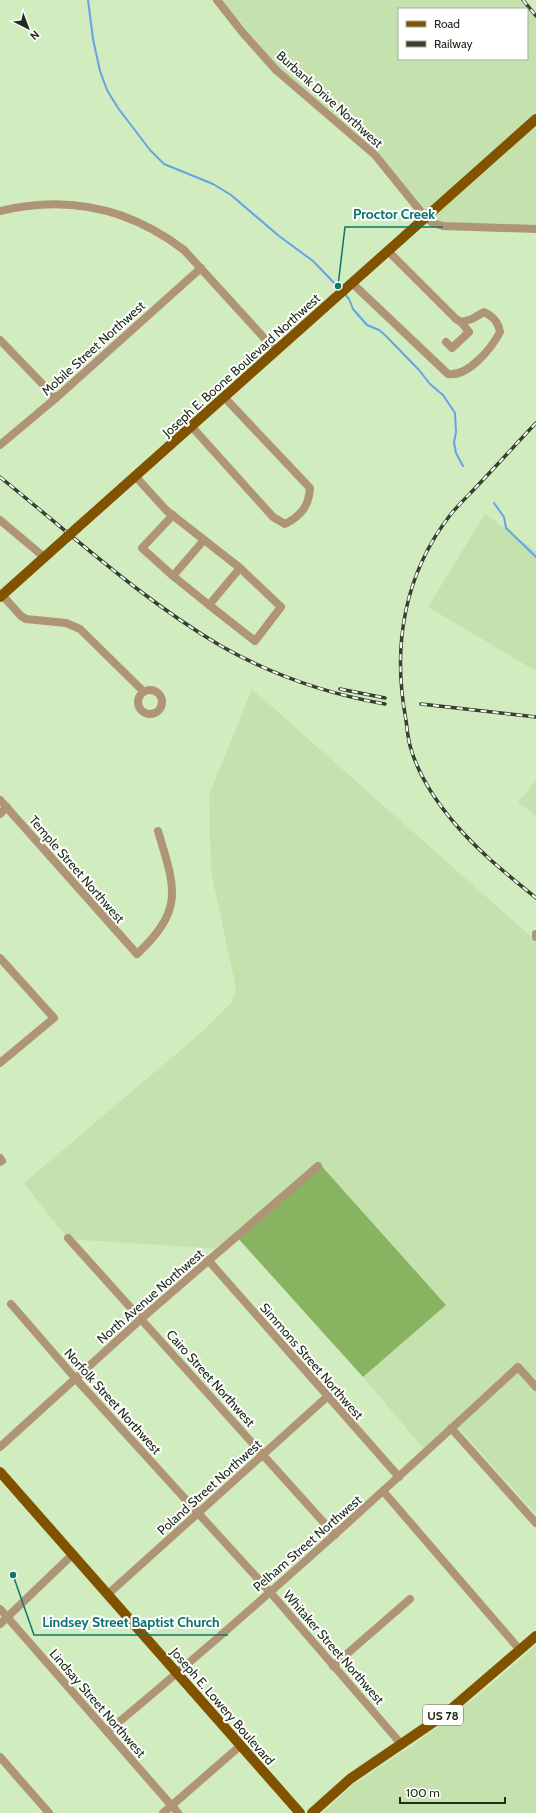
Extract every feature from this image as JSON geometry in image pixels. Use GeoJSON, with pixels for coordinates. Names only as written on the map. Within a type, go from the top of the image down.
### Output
{"type":"FeatureCollection","features":[{"type":"Feature","properties":{"kind":"main road","name":"Joseph E. Boone Boulevard Northwest"},"geometry":{"type":"LineString","coordinates":[[1,596],[536,119]]}},
{"type":"Feature","properties":{"kind":"main road","name":"Joseph E. Lowery Boulevard"},"geometry":{"type":"LineString","coordinates":[[0,1472],[72,1556],[300,1813]]}},
{"type":"Feature","properties":{"kind":"main road","name":"US 78"},"geometry":{"type":"LineString","coordinates":[[312,1813],[350,1779],[402,1745],[467,1696],[536,1636]]}},
{"type":"Feature","properties":{"kind":"street","name":"Burbank Drive Northwest"},"geometry":{"type":"LineString","coordinates":[[217,0],[243,33],[276,70],[375,155],[426,218]]}},
{"type":"Feature","properties":{"kind":"street"},"geometry":{"type":"LineString","coordinates":[[0,211],[20,206],[72,204],[99,209],[119,215],[166,237],[184,250],[276,352]]}},
{"type":"Feature","properties":{"kind":"street"},"geometry":{"type":"LineString","coordinates":[[426,218],[433,223],[443,226],[536,229]]}},
{"type":"Feature","properties":{"kind":"street"},"geometry":{"type":"LineString","coordinates":[[388,252],[469,332],[452,348],[446,342]]}},
{"type":"Feature","properties":{"kind":"street","name":"Mobile Street Northwest"},"geometry":{"type":"LineString","coordinates":[[0,444],[56,398],[201,268]]}},
{"type":"Feature","properties":{"kind":"street"},"geometry":{"type":"LineString","coordinates":[[350,285],[448,374],[456,375],[474,364],[494,345],[500,332],[498,323],[492,316],[484,312],[472,319],[460,322]]}},
{"type":"Feature","properties":{"kind":"street"},"geometry":{"type":"LineString","coordinates":[[0,340],[56,398]]}},
{"type":"Feature","properties":{"kind":"street"},"geometry":{"type":"LineString","coordinates":[[192,427],[273,517],[285,524],[294,519],[303,511],[309,499],[310,488],[224,397]]}},
{"type":"Feature","properties":{"kind":"street"},"geometry":{"type":"LineString","coordinates":[[136,477],[173,515],[240,568],[281,607],[254,641],[173,576],[142,548],[173,515]]}},
{"type":"Feature","properties":{"kind":"street"},"geometry":{"type":"LineString","coordinates":[[0,520],[44,557]]}},
{"type":"Feature","properties":{"kind":"street"},"geometry":{"type":"LineString","coordinates":[[173,576],[204,540]]}},
{"type":"Feature","properties":{"kind":"street"},"geometry":{"type":"LineString","coordinates":[[209,605],[240,568]]}},
{"type":"Feature","properties":{"kind":"street"},"geometry":{"type":"LineString","coordinates":[[1,596],[26,619],[66,623],[80,629],[143,691]]}},
{"type":"Feature","properties":{"kind":"street","name":"Temple Street Northwest"},"geometry":{"type":"LineString","coordinates":[[0,800],[137,954],[160,930],[171,903],[171,876],[158,831]]}},
{"type":"Feature","properties":{"kind":"street"},"geometry":{"type":"LineString","coordinates":[[0,814],[7,807]]}},
{"type":"Feature","properties":{"kind":"street"},"geometry":{"type":"LineString","coordinates":[[0,958],[54,1018],[0,1063]]}},
{"type":"Feature","properties":{"kind":"street","name":"North Avenue Northwest"},"geometry":{"type":"LineString","coordinates":[[0,1447],[141,1319],[318,1166]]}},
{"type":"Feature","properties":{"kind":"street","name":"Cairo Street Northwest"},"geometry":{"type":"LineString","coordinates":[[68,1238],[264,1454],[335,1535]]}},
{"type":"Feature","properties":{"kind":"street","name":"Simmons Street Northwest"},"geometry":{"type":"LineString","coordinates":[[208,1260],[399,1477]]}},
{"type":"Feature","properties":{"kind":"street","name":"Norfolk Street Northwest"},"geometry":{"type":"LineString","coordinates":[[11,1304],[75,1378],[198,1513]]}},
{"type":"Feature","properties":{"kind":"street","name":"Pelham Street Northwest"},"geometry":{"type":"LineString","coordinates":[[107,1732],[177,1674],[335,1535],[518,1367],[536,1387]]}},
{"type":"Feature","properties":{"kind":"street","name":"Poland Street Northwest"},"geometry":{"type":"LineString","coordinates":[[107,1595],[328,1396]]}},
{"type":"Feature","properties":{"kind":"street"},"geometry":{"type":"LineString","coordinates":[[451,1428],[536,1523]]}},
{"type":"Feature","properties":{"kind":"street"},"geometry":{"type":"LineString","coordinates":[[383,1491],[520,1650]]}},
{"type":"Feature","properties":{"kind":"street","name":"Whitaker Street Northwest"},"geometry":{"type":"LineString","coordinates":[[198,1513],[270,1592],[402,1745]]}},
{"type":"Feature","properties":{"kind":"street"},"geometry":{"type":"LineString","coordinates":[[0,1624],[72,1556]]}},
{"type":"Feature","properties":{"kind":"street"},"geometry":{"type":"LineString","coordinates":[[333,1666],[410,1599]]}},
{"type":"Feature","properties":{"kind":"street","name":"Lindsay Street Northwest"},"geometry":{"type":"LineString","coordinates":[[0,1609],[178,1813]]}},
{"type":"Feature","properties":{"kind":"street"},"geometry":{"type":"LineString","coordinates":[[163,1813],[240,1746]]}},
{"type":"Feature","properties":{"kind":"street"},"geometry":{"type":"LineString","coordinates":[[0,1757],[49,1813]]}},
{"type":"Feature","properties":{"kind":"shaded area"},"geometry":{"type":"Polygon","coordinates":[[[221,0],[520,0],[536,14],[536,228],[432,223],[368,148],[286,76],[221,0]]]}},
{"type":"Feature","properties":{"kind":"shaded area"},"geometry":{"type":"Polygon","coordinates":[[[485,514],[536,551],[536,671],[428,607],[485,514]]]}},
{"type":"Feature","properties":{"kind":"shaded area"},"geometry":{"type":"Polygon","coordinates":[[[252,689],[536,941],[536,1514],[454,1423],[424,1449],[363,1377],[446,1304],[318,1162],[222,1249],[68,1239],[24,1183],[202,1032],[231,1003],[236,988],[211,871],[209,795],[252,689]]]}},
{"type":"Feature","properties":{"kind":"shaded area"},"geometry":{"type":"Polygon","coordinates":[[[536,780],[536,816],[518,802],[536,780]]]}},
{"type":"Feature","properties":{"kind":"shaded area"},"geometry":{"type":"Polygon","coordinates":[[[318,1162],[446,1305],[363,1377],[236,1236],[318,1162]]]}},
{"type":"Feature","properties":{"kind":"shaded area"},"geometry":{"type":"Polygon","coordinates":[[[536,1645],[536,1813],[322,1813],[353,1785],[415,1744],[450,1718],[498,1679],[536,1645]]]}},
{"type":"Feature","properties":{"kind":"waterway"},"geometry":{"type":"LineString","coordinates":[[88,0],[93,39],[100,71],[107,90],[118,108],[150,150],[164,164],[213,184],[231,195],[279,236],[313,261],[340,289]]}},
{"type":"Feature","properties":{"kind":"waterway"},"geometry":{"type":"LineString","coordinates":[[344,293],[349,299],[353,309],[367,325],[379,330],[385,335],[419,370],[430,384],[443,395],[455,413],[456,432],[454,442],[456,453],[463,466]]}},
{"type":"Feature","properties":{"kind":"waterway"},"geometry":{"type":"LineString","coordinates":[[494,503],[504,517],[506,528],[536,557]]}},
{"type":"Feature","properties":{"kind":"railway"},"geometry":{"type":"LineString","coordinates":[[523,0],[536,16]]}},
{"type":"Feature","properties":{"kind":"railway"},"geometry":{"type":"LineString","coordinates":[[536,423],[454,510],[435,537],[422,561],[412,586],[402,638],[401,665],[402,692],[409,742],[414,759],[424,779],[449,817],[474,845],[536,898]]}},
{"type":"Feature","properties":{"kind":"railway"},"geometry":{"type":"LineString","coordinates":[[0,477],[80,544],[135,587],[191,628],[221,646],[260,666],[301,682],[342,695],[385,704]]}},
{"type":"Feature","properties":{"kind":"railway"},"geometry":{"type":"LineString","coordinates":[[340,689],[385,698]]}},
{"type":"Feature","properties":{"kind":"railway"},"geometry":{"type":"LineString","coordinates":[[421,704],[536,717]]}},
{"type":"Feature","properties":{"kind":"place","name":"Proctor Creek"},"geometry":{"type":"Point","coordinates":[338,286]}},
{"type":"Feature","properties":{"kind":"place","name":"Lindsey Street Baptist Church"},"geometry":{"type":"Point","coordinates":[13,1575]}}]}
